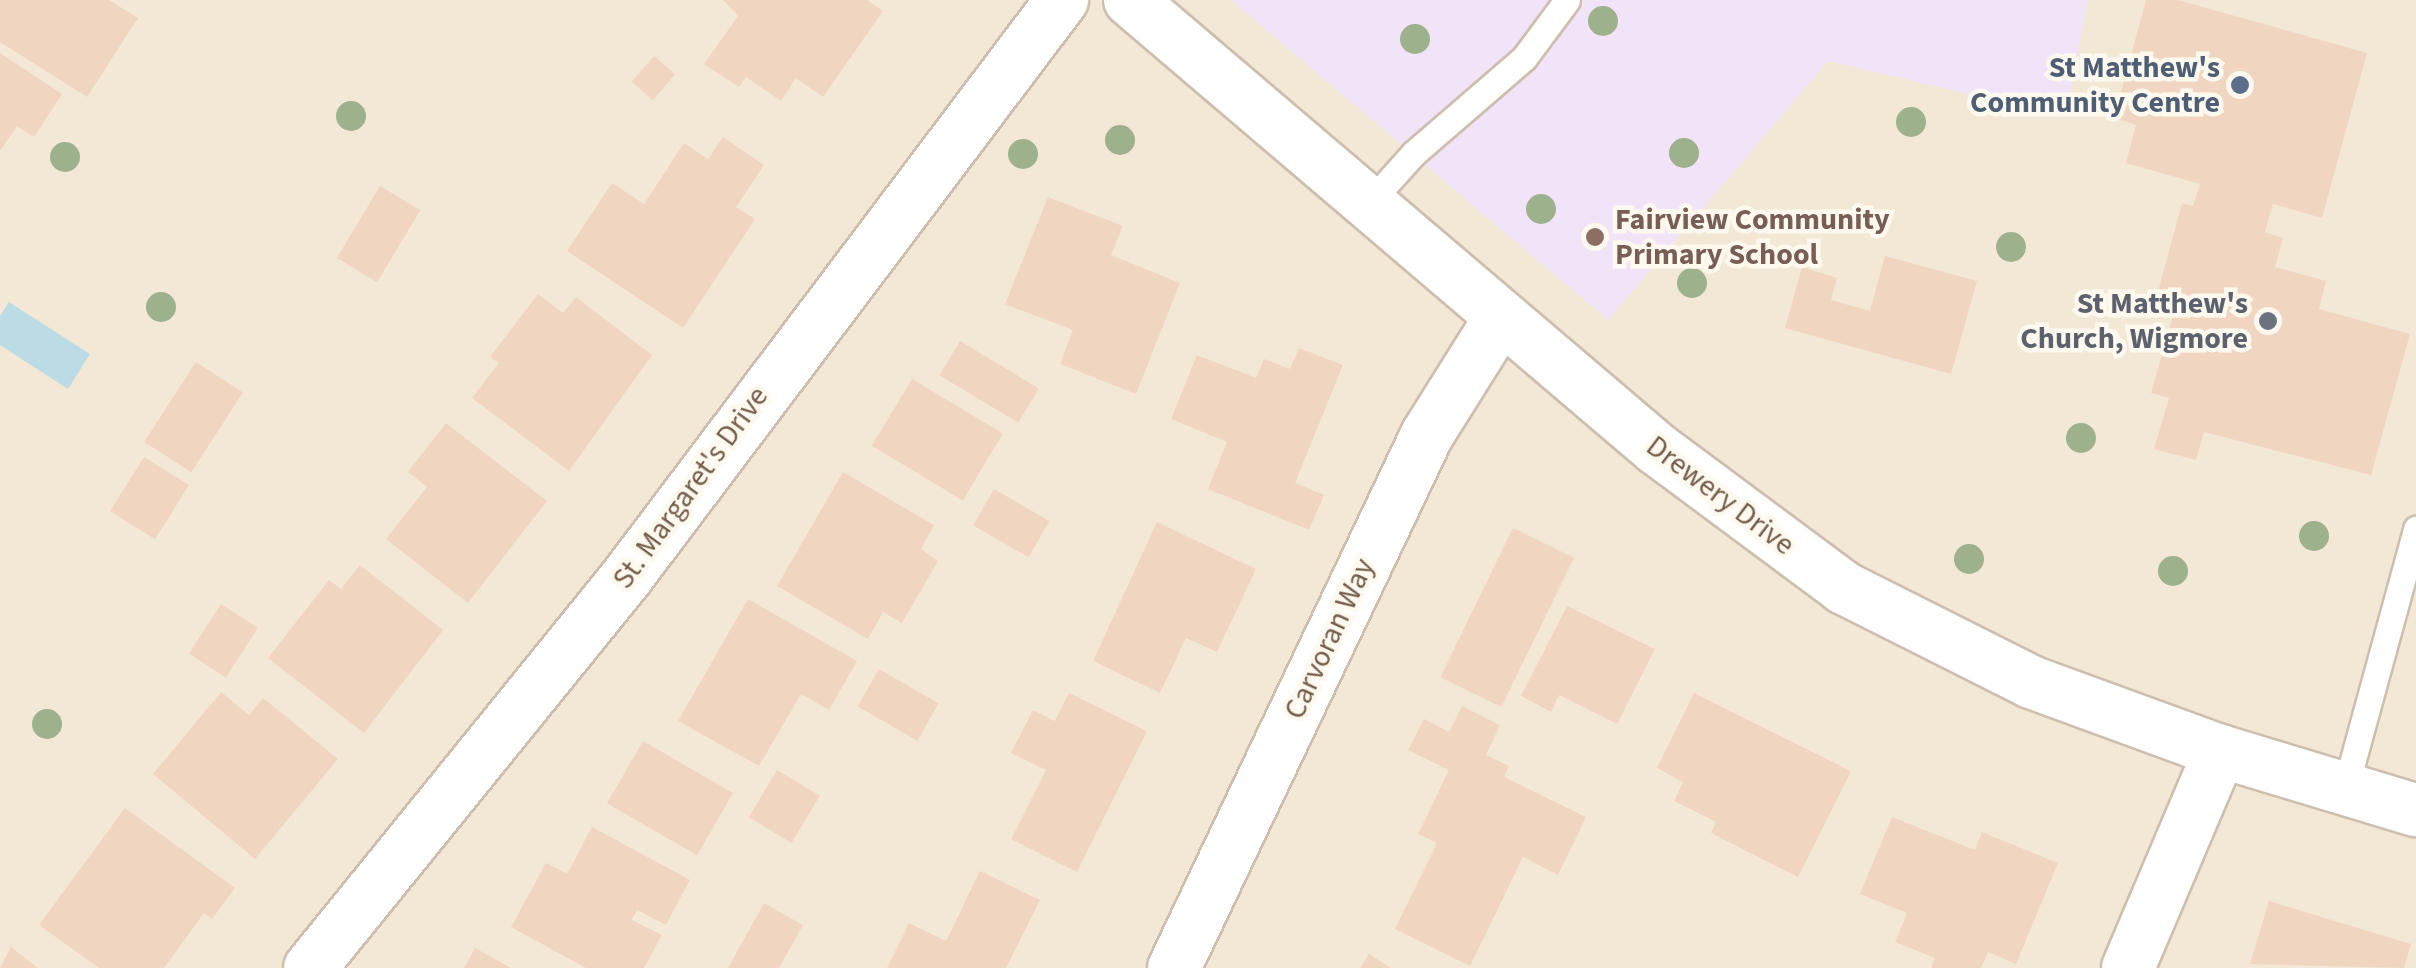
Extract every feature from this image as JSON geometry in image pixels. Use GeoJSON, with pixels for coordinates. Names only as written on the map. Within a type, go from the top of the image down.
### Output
{"type":"FeatureCollection","features":[{"type":"Feature","properties":{"kind":"street","name":"St. Margaret's Drive"},"geometry":{"type":"LineString","coordinates":[[310,968],[626,578],[1062,0]]}},
{"type":"Feature","properties":{"kind":"street","name":"Drewery Drive"},"geometry":{"type":"LineString","coordinates":[[1130,0],[1656,450],[1844,588],[2031,682],[2220,751],[2416,810]]}},
{"type":"Feature","properties":{"kind":"street","name":"Carvoran Way"},"geometry":{"type":"LineString","coordinates":[[1174,968],[1426,435],[1500,317]]}},
{"type":"Feature","properties":{"kind":"street"},"geometry":{"type":"LineString","coordinates":[[2128,968],[2220,751]]}},
{"type":"Feature","properties":{"kind":"lane"},"geometry":{"type":"LineString","coordinates":[[1369,203],[1414,154],[1524,58],[1567,0]]}},
{"type":"Feature","properties":{"kind":"lane"},"geometry":{"type":"LineString","coordinates":[[2345,789],[2416,529]]}},
{"type":"Feature","properties":{"kind":"shaded area"},"geometry":{"type":"Polygon","coordinates":[[[0,0],[2416,0],[2416,968],[0,968],[0,0]]]}},
{"type":"Feature","properties":{"kind":"shaded area","name":"Fairview Community Primary School"},"geometry":{"type":"Polygon","coordinates":[[[1231,0],[2088,0],[2066,117],[1828,61],[1608,320],[1231,0]]]}},
{"type":"Feature","properties":{"kind":"water"},"geometry":{"type":"Polygon","coordinates":[[[9,302],[90,354],[68,389],[0,345],[0,316],[9,302]]]}},
{"type":"Feature","properties":{"kind":"building"},"geometry":{"type":"Polygon","coordinates":[[[0,0],[109,0],[138,18],[87,97],[0,42],[0,0]]]}},
{"type":"Feature","properties":{"kind":"building"},"geometry":{"type":"Polygon","coordinates":[[[723,0],[867,0],[883,11],[823,97],[796,78],[781,101],[746,77],[739,87],[704,64],[738,16],[723,0]]]}},
{"type":"Feature","properties":{"kind":"building"},"geometry":{"type":"Polygon","coordinates":[[[2146,0],[2178,0],[2367,53],[2322,218],[2273,204],[2265,232],[2283,238],[2275,267],[2326,281],[2319,309],[2410,334],[2371,475],[2204,432],[2196,460],[2154,449],[2169,398],[2151,393],[2176,305],[2156,299],[2182,203],[2193,206],[2200,184],[2126,163],[2136,125],[2114,118],[2146,0]]]}},
{"type":"Feature","properties":{"kind":"building"},"geometry":{"type":"Polygon","coordinates":[[[0,53],[62,94],[34,137],[17,126],[0,151],[0,53]]]}},
{"type":"Feature","properties":{"kind":"building"},"geometry":{"type":"Polygon","coordinates":[[[654,56],[675,74],[653,100],[632,82],[654,56]]]}},
{"type":"Feature","properties":{"kind":"building"},"geometry":{"type":"Polygon","coordinates":[[[723,137],[764,165],[736,207],[755,219],[683,328],[567,251],[612,183],[644,204],[684,143],[708,159],[723,137]]]}},
{"type":"Feature","properties":{"kind":"building"},"geometry":{"type":"Polygon","coordinates":[[[380,186],[420,210],[377,282],[337,258],[380,186]]]}},
{"type":"Feature","properties":{"kind":"building"},"geometry":{"type":"Polygon","coordinates":[[[1048,197],[1123,226],[1111,255],[1180,283],[1136,394],[1060,364],[1073,330],[1005,304],[1048,197]]]}},
{"type":"Feature","properties":{"kind":"building"},"geometry":{"type":"Polygon","coordinates":[[[1885,256],[1977,281],[1951,374],[1785,328],[1802,267],[1837,278],[1831,300],[1870,311],[1885,256]]]}},
{"type":"Feature","properties":{"kind":"building"},"geometry":{"type":"Polygon","coordinates":[[[538,294],[563,313],[576,297],[652,355],[569,471],[472,398],[499,363],[490,357],[538,294]]]}},
{"type":"Feature","properties":{"kind":"building"},"geometry":{"type":"Polygon","coordinates":[[[960,341],[1039,388],[1018,423],[939,375],[960,341]]]}},
{"type":"Feature","properties":{"kind":"building"},"geometry":{"type":"Polygon","coordinates":[[[1299,348],[1343,365],[1295,483],[1324,495],[1309,530],[1208,489],[1227,442],[1171,419],[1197,355],[1256,378],[1264,359],[1290,369],[1299,348]]]}},
{"type":"Feature","properties":{"kind":"building"},"geometry":{"type":"Polygon","coordinates":[[[196,362],[243,392],[191,472],[144,442],[196,362]]]}},
{"type":"Feature","properties":{"kind":"building"},"geometry":{"type":"Polygon","coordinates":[[[912,379],[1003,434],[963,500],[872,446],[912,379]]]}},
{"type":"Feature","properties":{"kind":"building"},"geometry":{"type":"Polygon","coordinates":[[[446,423],[547,501],[468,603],[386,539],[427,487],[408,472],[446,423]]]}},
{"type":"Feature","properties":{"kind":"building"},"geometry":{"type":"Polygon","coordinates":[[[144,457],[189,485],[155,539],[110,511],[144,457]]]}},
{"type":"Feature","properties":{"kind":"building"},"geometry":{"type":"Polygon","coordinates":[[[843,472],[934,525],[921,549],[938,561],[902,623],[883,612],[868,639],[777,586],[843,472]]]}},
{"type":"Feature","properties":{"kind":"building"},"geometry":{"type":"Polygon","coordinates":[[[994,489],[1049,521],[1028,557],[973,525],[994,489]]]}},
{"type":"Feature","properties":{"kind":"building"},"geometry":{"type":"Polygon","coordinates":[[[1157,522],[1256,569],[1217,652],[1186,638],[1160,693],[1093,661],[1157,522]]]}},
{"type":"Feature","properties":{"kind":"building"},"geometry":{"type":"Polygon","coordinates":[[[1513,528],[1574,558],[1501,707],[1440,677],[1513,528]]]}},
{"type":"Feature","properties":{"kind":"building"},"geometry":{"type":"Polygon","coordinates":[[[360,565],[443,630],[364,733],[268,658],[329,580],[341,589],[360,565]]]}},
{"type":"Feature","properties":{"kind":"building"},"geometry":{"type":"Polygon","coordinates":[[[748,599],[857,661],[829,710],[801,694],[759,766],[678,721],[748,599]]]}},
{"type":"Feature","properties":{"kind":"building"},"geometry":{"type":"Polygon","coordinates":[[[221,604],[258,628],[226,677],[189,653],[221,604]]]}},
{"type":"Feature","properties":{"kind":"building"},"geometry":{"type":"Polygon","coordinates":[[[1567,606],[1655,649],[1617,724],[1559,695],[1551,712],[1521,696],[1567,606]]]}},
{"type":"Feature","properties":{"kind":"building"},"geometry":{"type":"Polygon","coordinates":[[[879,669],[939,704],[917,741],[858,706],[879,669]]]}},
{"type":"Feature","properties":{"kind":"building"},"geometry":{"type":"Polygon","coordinates":[[[221,692],[249,715],[263,698],[338,759],[255,859],[153,774],[221,692]]]}},
{"type":"Feature","properties":{"kind":"building"},"geometry":{"type":"Polygon","coordinates":[[[1069,693],[1147,731],[1077,872],[1011,839],[1046,770],[1011,753],[1033,710],[1055,721],[1069,693]]]}},
{"type":"Feature","properties":{"kind":"building"},"geometry":{"type":"Polygon","coordinates":[[[1694,693],[1851,771],[1798,877],[1711,833],[1716,822],[1674,801],[1683,782],[1657,768],[1694,693]]]}},
{"type":"Feature","properties":{"kind":"building"},"geometry":{"type":"Polygon","coordinates":[[[1462,706],[1500,725],[1486,755],[1509,766],[1504,777],[1586,817],[1558,875],[1523,857],[1470,966],[1395,929],[1437,843],[1418,834],[1449,770],[1408,750],[1424,719],[1449,732],[1462,706]]]}},
{"type":"Feature","properties":{"kind":"building"},"geometry":{"type":"Polygon","coordinates":[[[643,741],[733,793],[697,855],[607,803],[643,741]]]}},
{"type":"Feature","properties":{"kind":"building"},"geometry":{"type":"Polygon","coordinates":[[[777,770],[820,796],[792,843],[749,817],[777,770]]]}},
{"type":"Feature","properties":{"kind":"building"},"geometry":{"type":"Polygon","coordinates":[[[125,808],[235,888],[212,919],[204,913],[164,968],[99,968],[39,925],[125,808]]]}},
{"type":"Feature","properties":{"kind":"building"},"geometry":{"type":"Polygon","coordinates":[[[1892,817],[1975,850],[1982,832],[2058,863],[2016,964],[1988,952],[1981,968],[1931,968],[1935,958],[1895,942],[1907,913],[1860,894],[1892,817]]]}},
{"type":"Feature","properties":{"kind":"building"},"geometry":{"type":"Polygon","coordinates":[[[592,827],[690,880],[666,925],[637,910],[632,920],[662,935],[644,968],[586,968],[511,927],[546,863],[567,874],[592,827]]]}},
{"type":"Feature","properties":{"kind":"building"},"geometry":{"type":"Polygon","coordinates":[[[980,871],[1040,900],[1006,968],[887,968],[909,923],[946,941],[980,871]]]}},
{"type":"Feature","properties":{"kind":"building"},"geometry":{"type":"Polygon","coordinates":[[[2269,901],[2411,944],[2404,968],[2250,964],[2269,901]]]}},
{"type":"Feature","properties":{"kind":"building"},"geometry":{"type":"Polygon","coordinates":[[[764,903],[803,925],[779,968],[728,968],[764,903]]]}},
{"type":"Feature","properties":{"kind":"building"},"geometry":{"type":"Polygon","coordinates":[[[11,947],[38,968],[0,968],[11,947]]]}},
{"type":"Feature","properties":{"kind":"building"},"geometry":{"type":"Polygon","coordinates":[[[475,948],[511,968],[464,968],[475,948]]]}},
{"type":"Feature","properties":{"kind":"building"},"geometry":{"type":"Polygon","coordinates":[[[1369,954],[1391,968],[1360,968],[1369,954]]]}},
{"type":"Feature","properties":{"kind":"place","name":"St Matthew's Community Centre"},"geometry":{"type":"Point","coordinates":[2240,85]}},
{"type":"Feature","properties":{"kind":"place","name":"Fairview Community Primary School"},"geometry":{"type":"Point","coordinates":[1595,237]}},
{"type":"Feature","properties":{"kind":"place","name":"St Matthew's Church, Wigmore"},"geometry":{"type":"Point","coordinates":[2268,321]}}]}
